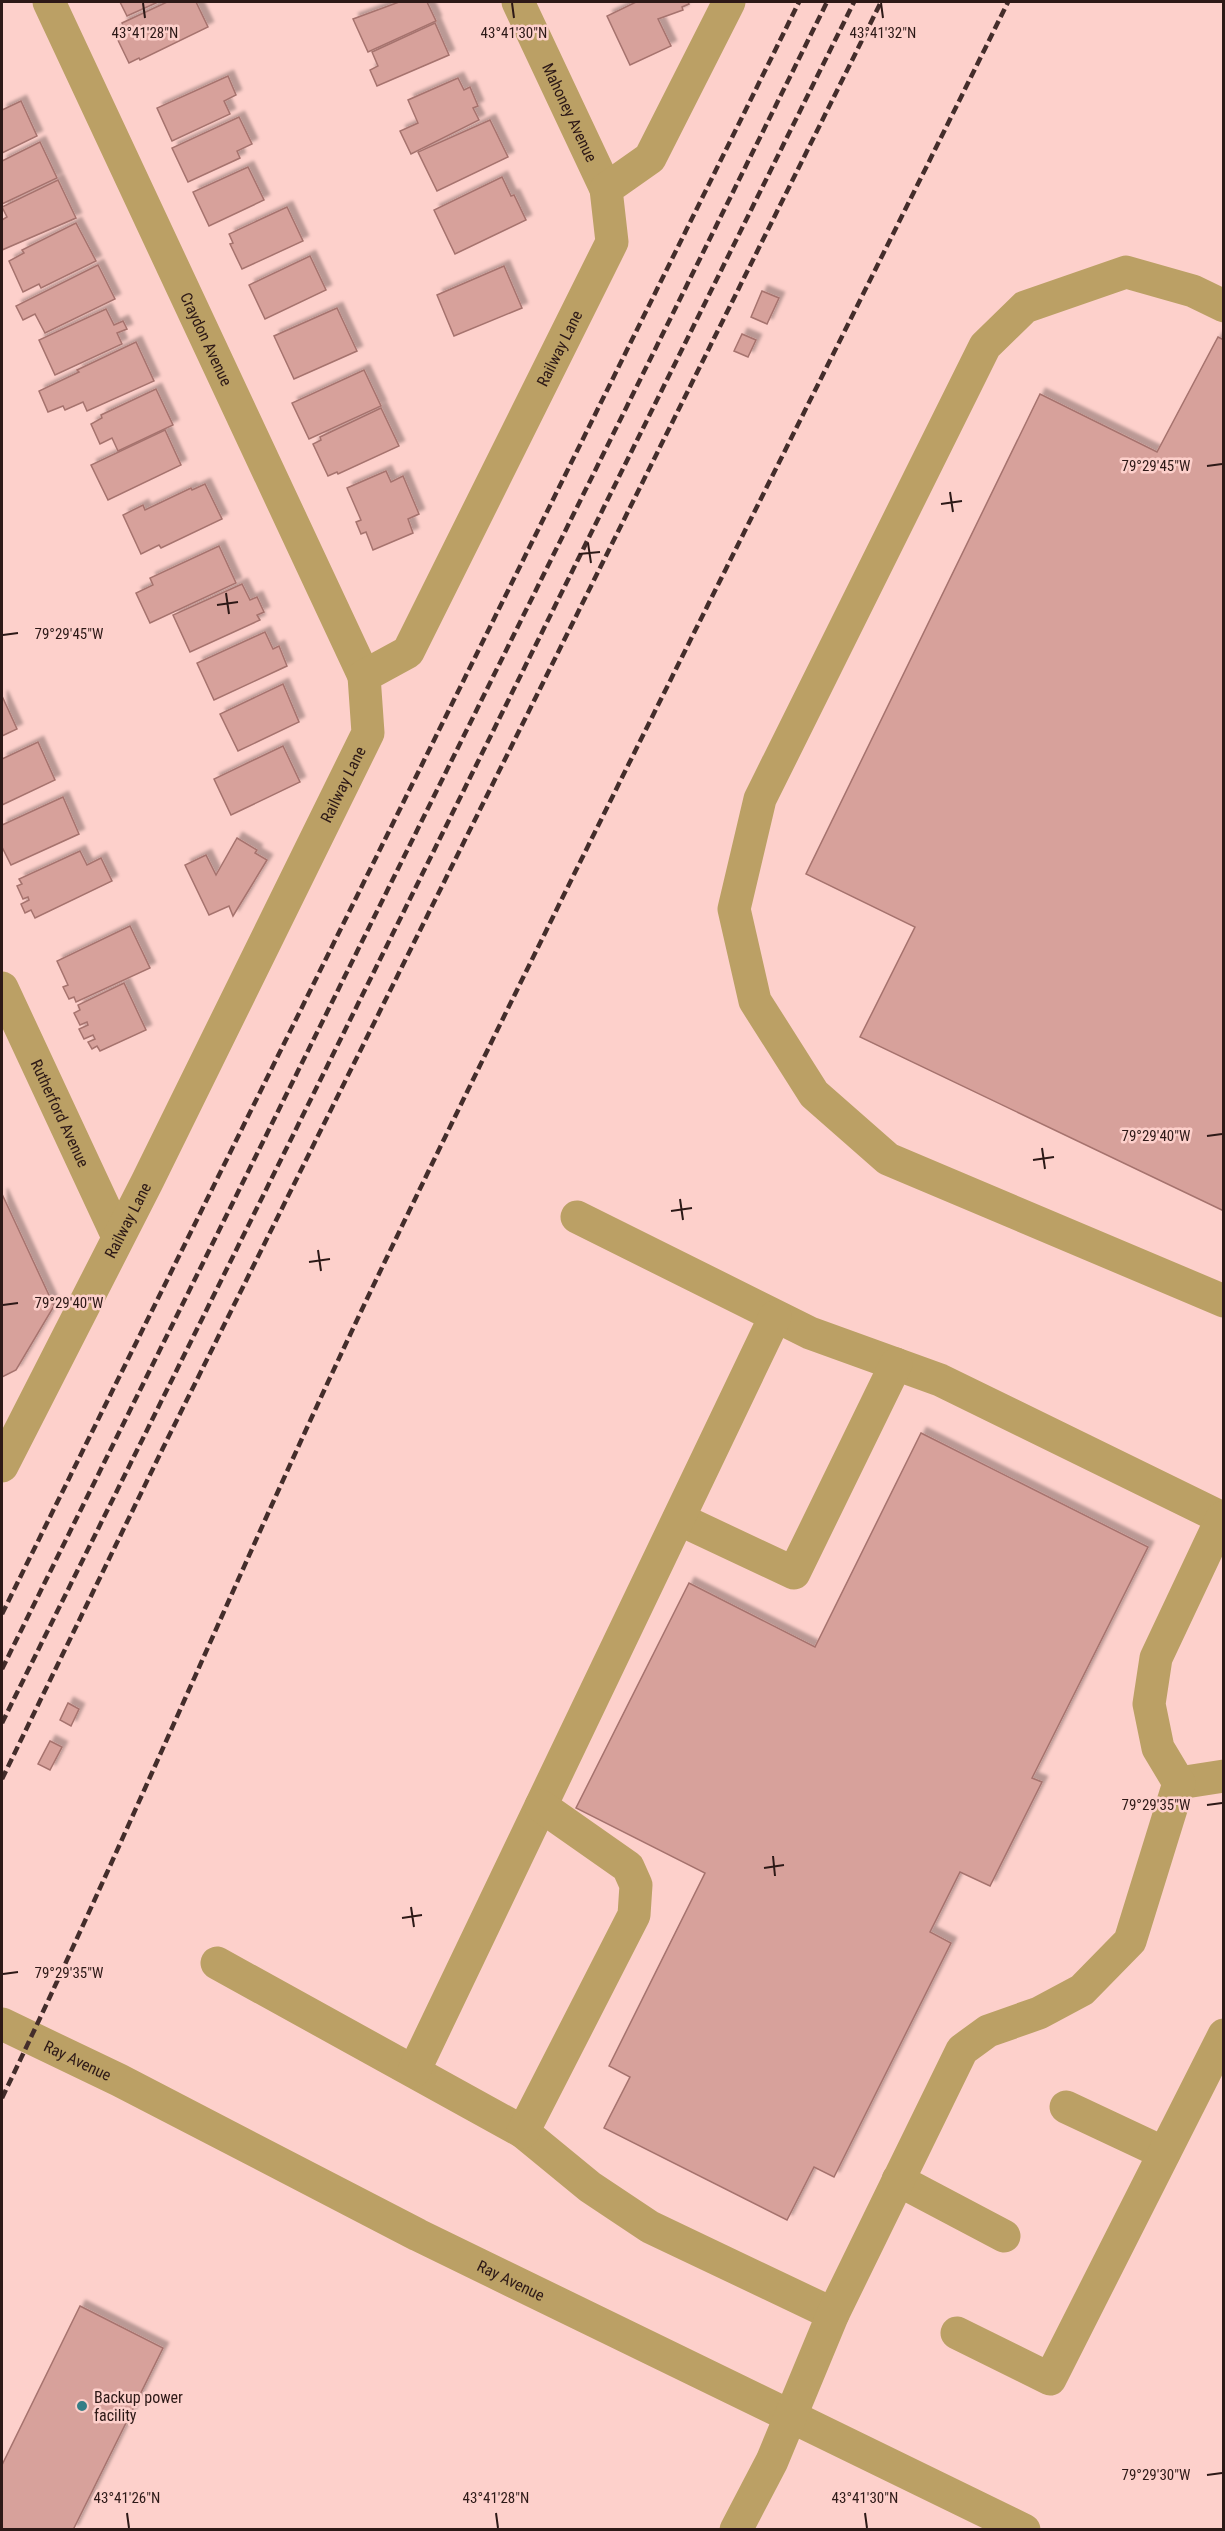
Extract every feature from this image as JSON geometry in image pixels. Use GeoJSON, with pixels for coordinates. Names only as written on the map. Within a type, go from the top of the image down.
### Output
{"type":"FeatureCollection","features":[{"type":"Feature","properties":{"kind":"street","name":"Craydon Avenue"},"geometry":{"type":"LineString","coordinates":[[49,2],[364,676]]}},
{"type":"Feature","properties":{"kind":"street","name":"Mahoney Avenue"},"geometry":{"type":"LineString","coordinates":[[518,2],[606,189]]}},
{"type":"Feature","properties":{"kind":"street"},"geometry":{"type":"LineString","coordinates":[[606,189],[650,158],[729,2]]}},
{"type":"Feature","properties":{"kind":"street","name":"Railway Lane"},"geometry":{"type":"LineString","coordinates":[[2,1466],[147,1182],[368,733],[364,676],[408,652],[612,242],[606,189]]}},
{"type":"Feature","properties":{"kind":"street"},"geometry":{"type":"LineString","coordinates":[[1224,306],[1193,291],[1126,272],[1025,307],[985,346],[760,799],[734,909],[755,1001],[814,1094],[888,1159],[1224,1300]]}},
{"type":"Feature","properties":{"kind":"street","name":"Rutherford Avenue"},"geometry":{"type":"LineString","coordinates":[[2,988],[118,1237]]}},
{"type":"Feature","properties":{"kind":"street"},"geometry":{"type":"LineString","coordinates":[[578,1217],[810,1334],[940,1380],[1223,1518],[1156,1658],[1149,1704],[1158,1748],[1179,1783],[1130,1941],[1082,1990],[1039,2013],[988,2031],[962,2050],[833,2314],[772,2461],[736,2529]]}},
{"type":"Feature","properties":{"kind":"street"},"geometry":{"type":"LineString","coordinates":[[414,2071],[775,1317]]}},
{"type":"Feature","properties":{"kind":"street"},"geometry":{"type":"LineString","coordinates":[[679,1519],[794,1573],[896,1364]]}},
{"type":"Feature","properties":{"kind":"street"},"geometry":{"type":"LineString","coordinates":[[1179,1783],[1224,1776]]}},
{"type":"Feature","properties":{"kind":"street"},"geometry":{"type":"LineString","coordinates":[[523,2132],[634,1915],[636,1885],[628,1867],[541,1806]]}},
{"type":"Feature","properties":{"kind":"street"},"geometry":{"type":"LineString","coordinates":[[217,1963],[523,2132],[590,2187],[650,2227],[833,2314]]}},
{"type":"Feature","properties":{"kind":"street","name":"Ray Avenue"},"geometry":{"type":"LineString","coordinates":[[2,2024],[119,2080],[418,2235],[1023,2529]]}},
{"type":"Feature","properties":{"kind":"street"},"geometry":{"type":"LineString","coordinates":[[957,2333],[1050,2379],[1224,2035]]}},
{"type":"Feature","properties":{"kind":"street"},"geometry":{"type":"LineString","coordinates":[[1066,2107],[1164,2153]]}},
{"type":"Feature","properties":{"kind":"street"},"geometry":{"type":"LineString","coordinates":[[898,2180],[1004,2236]]}},
{"type":"Feature","properties":{"kind":"building"},"geometry":{"type":"Polygon","coordinates":[[[120,2],[158,2],[127,16],[120,2]]]}},
{"type":"Feature","properties":{"kind":"building"},"geometry":{"type":"Polygon","coordinates":[[[167,2],[196,2],[208,27],[140,60],[139,58],[129,63],[114,32],[124,28],[122,23],[167,2]]]}},
{"type":"Feature","properties":{"kind":"building"},"geometry":{"type":"Polygon","coordinates":[[[399,2],[427,2],[436,21],[368,52],[353,19],[399,2]]]}},
{"type":"Feature","properties":{"kind":"building"},"geometry":{"type":"Polygon","coordinates":[[[636,2],[688,2],[689,4],[682,7],[683,10],[658,19],[671,46],[630,65],[607,16],[636,2]]]}},
{"type":"Feature","properties":{"kind":"building"},"geometry":{"type":"Polygon","coordinates":[[[435,23],[449,55],[377,86],[370,70],[378,66],[372,52],[435,23]]]}},
{"type":"Feature","properties":{"kind":"building"},"geometry":{"type":"Polygon","coordinates":[[[228,76],[236,95],[224,101],[230,114],[172,141],[157,108],[228,76]]]}},
{"type":"Feature","properties":{"kind":"building"},"geometry":{"type":"Polygon","coordinates":[[[458,78],[464,90],[470,87],[478,106],[473,108],[479,120],[411,154],[400,131],[418,123],[408,100],[458,78]]]}},
{"type":"Feature","properties":{"kind":"building"},"geometry":{"type":"Polygon","coordinates":[[[21,101],[37,136],[2,153],[2,110],[21,101]]]}},
{"type":"Feature","properties":{"kind":"building"},"geometry":{"type":"Polygon","coordinates":[[[239,117],[252,144],[237,151],[240,158],[188,182],[172,148],[239,117]]]}},
{"type":"Feature","properties":{"kind":"building"},"geometry":{"type":"Polygon","coordinates":[[[490,120],[508,157],[437,191],[418,152],[490,120]]]}},
{"type":"Feature","properties":{"kind":"building"},"geometry":{"type":"Polygon","coordinates":[[[40,142],[57,178],[2,204],[2,161],[40,142]]]}},
{"type":"Feature","properties":{"kind":"building"},"geometry":{"type":"Polygon","coordinates":[[[248,167],[264,200],[209,226],[193,192],[248,167]]]}},
{"type":"Feature","properties":{"kind":"building"},"geometry":{"type":"Polygon","coordinates":[[[502,177],[526,220],[455,254],[434,210],[502,177]]]}},
{"type":"Feature","properties":{"kind":"building"},"geometry":{"type":"Polygon","coordinates":[[[58,180],[76,218],[2,250],[2,220],[7,217],[2,207],[58,180]]]}},
{"type":"Feature","properties":{"kind":"building"},"geometry":{"type":"Polygon","coordinates":[[[287,207],[303,241],[242,269],[230,244],[233,243],[229,234],[287,207]]]}},
{"type":"Feature","properties":{"kind":"building"},"geometry":{"type":"Polygon","coordinates":[[[76,223],[96,261],[41,288],[39,284],[23,292],[9,261],[24,253],[22,250],[76,223]]]}},
{"type":"Feature","properties":{"kind":"building"},"geometry":{"type":"Polygon","coordinates":[[[310,256],[326,290],[265,319],[249,285],[310,256]]]}},
{"type":"Feature","properties":{"kind":"building"},"geometry":{"type":"Polygon","coordinates":[[[98,265],[115,299],[45,333],[35,314],[23,320],[16,306],[98,265]]]}},
{"type":"Feature","properties":{"kind":"building"},"geometry":{"type":"Polygon","coordinates":[[[504,266],[522,308],[454,336],[437,295],[504,266]]]}},
{"type":"Feature","properties":{"kind":"building"},"geometry":{"type":"Polygon","coordinates":[[[762,291],[779,298],[767,324],[751,317],[762,291]]]}},
{"type":"Feature","properties":{"kind":"building"},"geometry":{"type":"Polygon","coordinates":[[[337,308],[357,351],[294,379],[274,336],[337,308]]]}},
{"type":"Feature","properties":{"kind":"building"},"geometry":{"type":"Polygon","coordinates":[[[106,309],[114,325],[123,321],[127,329],[117,333],[122,344],[55,375],[39,340],[106,309]]]}},
{"type":"Feature","properties":{"kind":"building"},"geometry":{"type":"Polygon","coordinates":[[[742,334],[756,340],[748,357],[734,351],[742,334]]]}},
{"type":"Feature","properties":{"kind":"building"},"geometry":{"type":"Polygon","coordinates":[[[1218,337],[1224,340],[1224,1211],[860,1037],[915,927],[806,874],[1040,394],[1157,452],[1218,337]]]}},
{"type":"Feature","properties":{"kind":"building"},"geometry":{"type":"Polygon","coordinates":[[[136,342],[154,381],[87,411],[83,402],[65,410],[63,406],[48,412],[39,391],[136,342]]]}},
{"type":"Feature","properties":{"kind":"building"},"geometry":{"type":"Polygon","coordinates":[[[364,370],[381,406],[309,439],[292,403],[364,370]]]}},
{"type":"Feature","properties":{"kind":"building"},"geometry":{"type":"Polygon","coordinates":[[[156,389],[173,425],[118,451],[112,438],[100,444],[91,424],[102,418],[101,415],[156,389]]]}},
{"type":"Feature","properties":{"kind":"building"},"geometry":{"type":"Polygon","coordinates":[[[381,408],[399,446],[338,474],[337,472],[328,476],[313,444],[321,440],[320,437],[381,408]]]}},
{"type":"Feature","properties":{"kind":"building"},"geometry":{"type":"Polygon","coordinates":[[[165,430],[181,465],[108,500],[91,465],[165,430]]]}},
{"type":"Feature","properties":{"kind":"building"},"geometry":{"type":"Polygon","coordinates":[[[386,471],[391,482],[403,476],[419,514],[408,519],[413,533],[373,550],[366,532],[361,534],[356,522],[361,520],[347,488],[386,471]]]}},
{"type":"Feature","properties":{"kind":"building"},"geometry":{"type":"Polygon","coordinates":[[[205,484],[222,519],[161,548],[159,545],[141,554],[123,515],[143,505],[145,510],[191,488],[192,490],[205,484]]]}},
{"type":"Feature","properties":{"kind":"building"},"geometry":{"type":"Polygon","coordinates":[[[219,546],[236,583],[150,623],[136,593],[153,585],[150,578],[219,546]]]}},
{"type":"Feature","properties":{"kind":"building"},"geometry":{"type":"Polygon","coordinates":[[[242,584],[250,600],[257,597],[264,612],[257,615],[260,620],[190,652],[173,615],[242,584]]]}},
{"type":"Feature","properties":{"kind":"building"},"geometry":{"type":"Polygon","coordinates":[[[265,632],[273,649],[279,646],[287,666],[214,700],[197,663],[265,632]]]}},
{"type":"Feature","properties":{"kind":"building"},"geometry":{"type":"Polygon","coordinates":[[[283,684],[299,722],[238,751],[220,714],[283,684]]]}},
{"type":"Feature","properties":{"kind":"building"},"geometry":{"type":"Polygon","coordinates":[[[2,696],[17,729],[2,736],[2,696]]]}},
{"type":"Feature","properties":{"kind":"building"},"geometry":{"type":"Polygon","coordinates":[[[38,742],[55,780],[2,805],[2,759],[38,742]]]}},
{"type":"Feature","properties":{"kind":"building"},"geometry":{"type":"Polygon","coordinates":[[[283,746],[300,782],[231,815],[214,779],[283,746]]]}},
{"type":"Feature","properties":{"kind":"building"},"geometry":{"type":"Polygon","coordinates":[[[63,797],[79,834],[11,865],[2,847],[2,825],[63,797]]]}},
{"type":"Feature","properties":{"kind":"building"},"geometry":{"type":"Polygon","coordinates":[[[237,838],[257,850],[255,853],[267,860],[233,916],[229,906],[209,915],[185,865],[206,855],[216,875],[237,838]]]}},
{"type":"Feature","properties":{"kind":"building"},"geometry":{"type":"Polygon","coordinates":[[[80,851],[87,865],[101,858],[112,881],[35,918],[31,910],[25,913],[21,904],[29,900],[28,897],[23,899],[17,886],[22,884],[19,879],[80,851]]]}},
{"type":"Feature","properties":{"kind":"building"},"geometry":{"type":"Polygon","coordinates":[[[130,926],[150,968],[76,1002],[74,997],[69,999],[63,987],[68,985],[57,961],[130,926]]]}},
{"type":"Feature","properties":{"kind":"building"},"geometry":{"type":"Polygon","coordinates":[[[124,983],[146,1030],[100,1051],[97,1046],[92,1049],[88,1042],[95,1039],[93,1035],[84,1039],[79,1029],[88,1025],[87,1022],[80,1025],[74,1013],[80,1010],[78,1005],[124,983]]]}},
{"type":"Feature","properties":{"kind":"building"},"geometry":{"type":"Polygon","coordinates":[[[2,1194],[54,1306],[16,1370],[2,1377],[2,1194]]]}},
{"type":"Feature","properties":{"kind":"building"},"geometry":{"type":"Polygon","coordinates":[[[921,1433],[1148,1547],[1032,1778],[1042,1782],[990,1886],[960,1872],[930,1932],[951,1943],[834,2177],[814,2167],[787,2220],[604,2128],[630,2077],[609,2066],[705,1873],[576,1808],[689,1583],[815,1647],[921,1433]]]}},
{"type":"Feature","properties":{"kind":"building"},"geometry":{"type":"Polygon","coordinates":[[[68,1703],[79,1709],[71,1726],[60,1720],[68,1703]]]}},
{"type":"Feature","properties":{"kind":"building"},"geometry":{"type":"Polygon","coordinates":[[[50,1741],[62,1747],[50,1770],[38,1764],[50,1741]]]}},
{"type":"Feature","properties":{"kind":"building","name":"Backup power facility"},"geometry":{"type":"Polygon","coordinates":[[[80,2306],[163,2348],[73,2530],[2,2530],[2,2465],[80,2306]]]}},
{"type":"Feature","properties":{"kind":"railway"},"geometry":{"type":"LineString","coordinates":[[2,1614],[799,2]]}},
{"type":"Feature","properties":{"kind":"railway"},"geometry":{"type":"LineString","coordinates":[[2,1669],[827,2]]}},
{"type":"Feature","properties":{"kind":"railway"},"geometry":{"type":"LineString","coordinates":[[2,1723],[854,2]]}},
{"type":"Feature","properties":{"kind":"railway"},"geometry":{"type":"LineString","coordinates":[[2,1779],[163,1448],[881,2]]}},
{"type":"Feature","properties":{"kind":"railway"},"geometry":{"type":"LineString","coordinates":[[2,2098],[376,1280],[611,799],[1008,2]]}},
{"type":"Feature","properties":{"kind":"place","name":"Backup power facility"},"geometry":{"type":"Point","coordinates":[82,2406]}}]}
